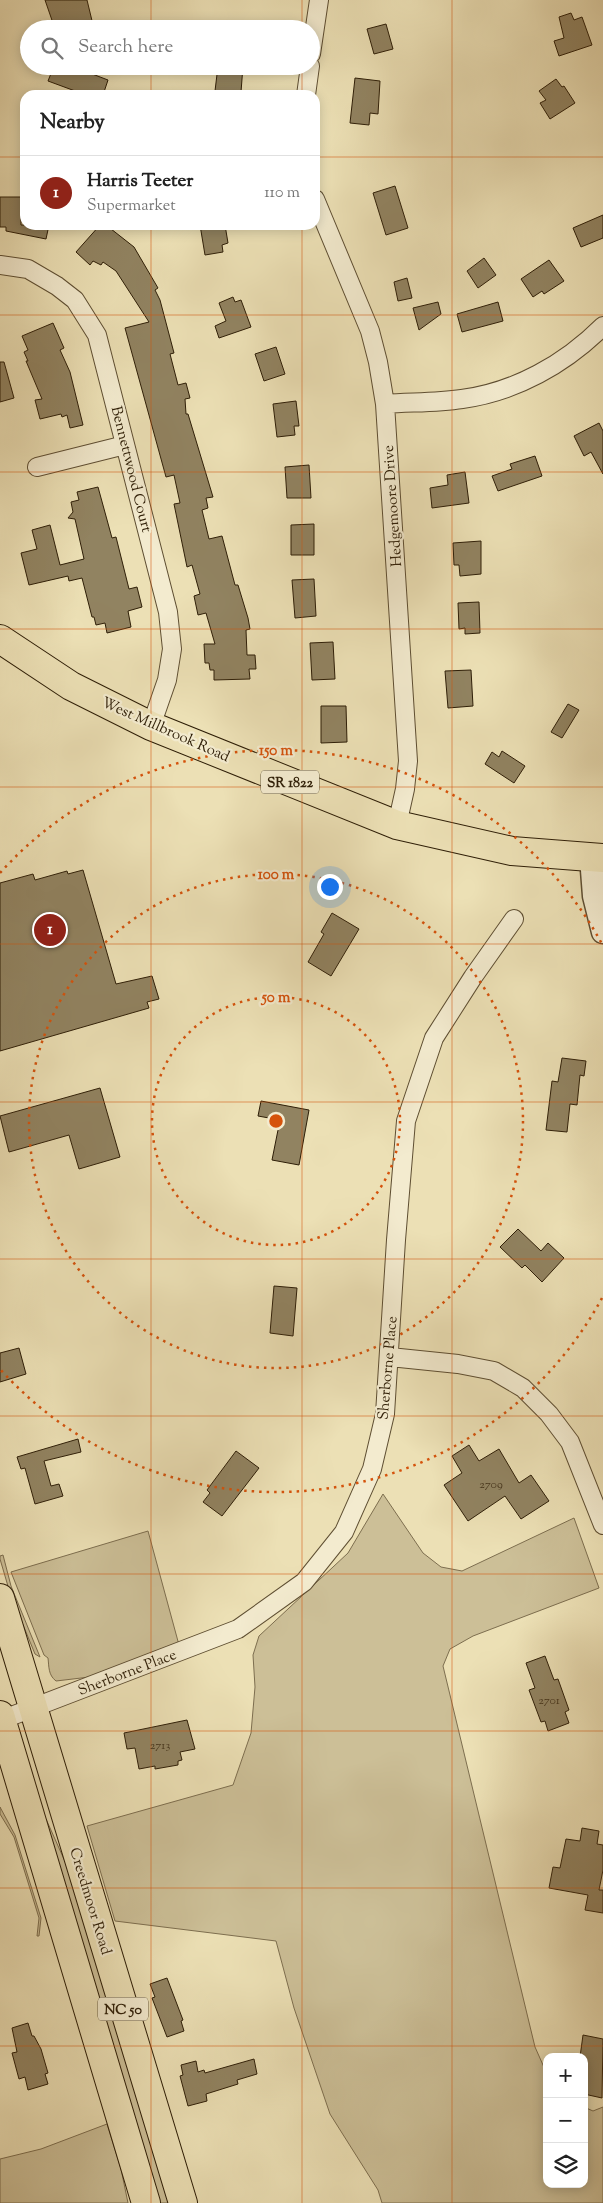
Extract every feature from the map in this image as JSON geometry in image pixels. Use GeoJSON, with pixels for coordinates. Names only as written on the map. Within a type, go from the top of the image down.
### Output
{"type":"FeatureCollection","features":[{"type":"Feature","properties":{"kind":"main road","name":"West Millbrook Road"},"geometry":{"type":"LineString","coordinates":[[0,639],[70,686],[151,726],[397,825],[512,852],[597,858]]}},
{"type":"Feature","properties":{"kind":"main road","name":"Creedmoor Road"},"geometry":{"type":"LineString","coordinates":[[0,1598],[183,2203]]}},
{"type":"Feature","properties":{"kind":"main road","name":"NC 50"},"geometry":{"type":"LineString","coordinates":[[1,1718],[146,2203]]}},
{"type":"Feature","properties":{"kind":"street"},"geometry":{"type":"LineString","coordinates":[[315,20],[318,0]]}},
{"type":"Feature","properties":{"kind":"street"},"geometry":{"type":"LineString","coordinates":[[307,90],[309,75]]}},
{"type":"Feature","properties":{"kind":"street","name":"Hedgemoore Drive"},"geometry":{"type":"LineString","coordinates":[[320,210],[370,331],[378,362],[385,404],[408,761],[405,789],[397,825]]}},
{"type":"Feature","properties":{"kind":"street","name":"Bennettwood Court"},"geometry":{"type":"LineString","coordinates":[[0,265],[28,269],[57,286],[75,300],[97,335],[168,612],[172,649],[167,680],[151,726]]}},
{"type":"Feature","properties":{"kind":"street"},"geometry":{"type":"LineString","coordinates":[[385,404],[462,399],[515,385],[548,369],[587,342],[603,326]]}},
{"type":"Feature","properties":{"kind":"street"},"geometry":{"type":"LineString","coordinates":[[37,467],[125,445]]}},
{"type":"Feature","properties":{"kind":"street"},"geometry":{"type":"LineString","coordinates":[[597,858],[594,896],[603,932]]}},
{"type":"Feature","properties":{"kind":"street","name":"Sherborne Place"},"geometry":{"type":"LineString","coordinates":[[1,1718],[32,1708],[238,1629],[304,1582],[344,1532],[372,1469],[385,1414],[396,1240],[406,1122],[434,1038],[473,977],[514,919]]}},
{"type":"Feature","properties":{"kind":"street"},"geometry":{"type":"LineString","coordinates":[[390,1357],[458,1364],[494,1371],[523,1388],[549,1414],[570,1442],[603,1525]]}},
{"type":"Feature","properties":{"kind":"shaded area"},"geometry":{"type":"Polygon","coordinates":[[[383,1494],[423,1553],[441,1567],[462,1571],[574,1518],[599,1588],[473,1636],[450,1649],[443,1666],[535,2047],[543,2065],[543,2188],[588,2188],[588,2109],[593,2111],[603,2107],[603,2203],[382,2203],[378,2190],[330,2114],[294,2008],[276,1941],[115,1921],[87,1826],[233,1785],[251,1733],[255,1687],[253,1655],[259,1636],[348,1553],[383,1494]]]}},
{"type":"Feature","properties":{"kind":"shaded area"},"geometry":{"type":"Polygon","coordinates":[[[148,1531],[179,1645],[98,1676],[56,1681],[50,1673],[48,1658],[44,1655],[11,1572],[148,1531]]]}},
{"type":"Feature","properties":{"kind":"shaded area"},"geometry":{"type":"Polygon","coordinates":[[[3,1555],[11,1586],[40,1657],[35,1654],[10,1593],[0,1559],[0,1556],[3,1555]]]}},
{"type":"Feature","properties":{"kind":"shaded area"},"geometry":{"type":"Polygon","coordinates":[[[0,1807],[15,1835],[41,1918],[39,1936],[37,1936],[39,1918],[14,1837],[0,1814],[0,1807]]]}},
{"type":"Feature","properties":{"kind":"shaded area"},"geometry":{"type":"Polygon","coordinates":[[[46,1819],[80,1895],[173,2203],[156,2203],[42,1821],[46,1819]]]}},
{"type":"Feature","properties":{"kind":"shaded area"},"geometry":{"type":"Polygon","coordinates":[[[107,2124],[121,2169],[128,2203],[0,2203],[0,2159],[41,2149],[107,2124]]]}},
{"type":"Feature","properties":{"kind":"building"},"geometry":{"type":"Polygon","coordinates":[[[45,0],[87,0],[92,20],[52,20],[45,0]]]}},
{"type":"Feature","properties":{"kind":"building"},"geometry":{"type":"Polygon","coordinates":[[[571,13],[574,20],[582,17],[592,45],[559,56],[554,41],[564,38],[559,17],[571,13]]]}},
{"type":"Feature","properties":{"kind":"building"},"geometry":{"type":"Polygon","coordinates":[[[386,24],[393,49],[374,54],[367,29],[386,24]]]}},
{"type":"Feature","properties":{"kind":"building"},"geometry":{"type":"Polygon","coordinates":[[[50,75],[95,75],[108,80],[105,90],[72,90],[48,81],[50,75]]]}},
{"type":"Feature","properties":{"kind":"building"},"geometry":{"type":"Polygon","coordinates":[[[217,75],[242,75],[241,90],[215,90],[217,75]]]}},
{"type":"Feature","properties":{"kind":"building"},"geometry":{"type":"Polygon","coordinates":[[[355,78],[380,81],[378,114],[370,113],[369,125],[350,123],[355,78]]]}},
{"type":"Feature","properties":{"kind":"building"},"geometry":{"type":"Polygon","coordinates":[[[556,79],[562,87],[564,86],[575,103],[550,119],[540,103],[546,100],[539,91],[556,79]]]}},
{"type":"Feature","properties":{"kind":"building"},"geometry":{"type":"Polygon","coordinates":[[[395,186],[408,228],[386,235],[373,193],[395,186]]]}},
{"type":"Feature","properties":{"kind":"building"},"geometry":{"type":"Polygon","coordinates":[[[0,197],[20,197],[20,230],[48,230],[46,239],[6,231],[6,227],[0,227],[0,197]]]}},
{"type":"Feature","properties":{"kind":"building"},"geometry":{"type":"Polygon","coordinates":[[[603,215],[603,238],[581,247],[573,228],[603,215]]]}},
{"type":"Feature","properties":{"kind":"building"},"geometry":{"type":"Polygon","coordinates":[[[96,230],[112,230],[134,247],[158,288],[155,290],[160,300],[174,353],[170,354],[178,385],[186,383],[190,398],[185,399],[186,414],[188,414],[213,497],[206,498],[208,508],[202,510],[209,539],[222,536],[235,585],[238,585],[248,618],[250,629],[246,630],[247,655],[255,655],[256,669],[249,669],[250,679],[214,680],[214,670],[210,670],[209,663],[205,663],[204,644],[215,644],[206,613],[198,615],[194,596],[200,594],[192,565],[187,567],[174,504],[180,503],[174,475],[166,477],[125,328],[149,322],[116,271],[103,262],[101,265],[93,261],[90,265],[76,252],[96,230]]]}},
{"type":"Feature","properties":{"kind":"building"},"geometry":{"type":"Polygon","coordinates":[[[201,230],[226,230],[228,243],[222,245],[223,252],[205,255],[201,230]]]}},
{"type":"Feature","properties":{"kind":"building"},"geometry":{"type":"Polygon","coordinates":[[[484,258],[496,275],[478,288],[467,271],[484,258]]]}},
{"type":"Feature","properties":{"kind":"building"},"geometry":{"type":"Polygon","coordinates":[[[549,260],[564,281],[544,294],[542,291],[533,297],[521,279],[549,260]]]}},
{"type":"Feature","properties":{"kind":"building"},"geometry":{"type":"Polygon","coordinates":[[[407,278],[412,298],[398,301],[394,282],[407,278]]]}},
{"type":"Feature","properties":{"kind":"building"},"geometry":{"type":"Polygon","coordinates":[[[233,297],[235,302],[241,300],[251,327],[219,338],[215,326],[226,321],[219,303],[233,297]]]}},
{"type":"Feature","properties":{"kind":"building"},"geometry":{"type":"Polygon","coordinates":[[[438,302],[441,314],[419,330],[413,308],[438,302]]]}},
{"type":"Feature","properties":{"kind":"building"},"geometry":{"type":"Polygon","coordinates":[[[498,302],[503,321],[462,332],[457,314],[498,302]]]}},
{"type":"Feature","properties":{"kind":"building"},"geometry":{"type":"Polygon","coordinates":[[[53,323],[64,348],[60,350],[70,372],[83,425],[70,428],[67,415],[62,417],[61,414],[40,419],[35,400],[42,399],[24,352],[28,350],[22,336],[53,323]]]}},
{"type":"Feature","properties":{"kind":"building"},"geometry":{"type":"Polygon","coordinates":[[[276,347],[285,374],[264,381],[255,354],[276,347]]]}},
{"type":"Feature","properties":{"kind":"building"},"geometry":{"type":"Polygon","coordinates":[[[0,362],[4,362],[14,398],[0,402],[0,362]]]}},
{"type":"Feature","properties":{"kind":"building"},"geometry":{"type":"Polygon","coordinates":[[[296,401],[299,426],[294,426],[295,435],[277,437],[273,404],[296,401]]]}},
{"type":"Feature","properties":{"kind":"building"},"geometry":{"type":"Polygon","coordinates":[[[599,423],[603,431],[603,474],[591,452],[584,456],[574,436],[599,423]]]}},
{"type":"Feature","properties":{"kind":"building"},"geometry":{"type":"Polygon","coordinates":[[[535,456],[542,476],[498,491],[492,476],[512,469],[510,464],[535,456]]]}},
{"type":"Feature","properties":{"kind":"building"},"geometry":{"type":"Polygon","coordinates":[[[309,465],[311,498],[287,498],[285,467],[309,465]]]}},
{"type":"Feature","properties":{"kind":"building"},"geometry":{"type":"Polygon","coordinates":[[[465,472],[469,503],[432,508],[430,488],[448,485],[447,475],[465,472]]]}},
{"type":"Feature","properties":{"kind":"building"},"geometry":{"type":"Polygon","coordinates":[[[98,487],[112,538],[116,537],[129,589],[137,587],[142,607],[128,611],[131,627],[107,633],[105,623],[96,625],[94,617],[92,617],[82,578],[69,581],[68,576],[29,585],[21,553],[37,549],[32,530],[50,525],[60,565],[84,559],[75,519],[68,518],[73,512],[71,502],[79,500],[77,492],[98,487]]]}},
{"type":"Feature","properties":{"kind":"building"},"geometry":{"type":"Polygon","coordinates":[[[314,524],[314,555],[291,555],[291,525],[314,524]]]}},
{"type":"Feature","properties":{"kind":"building"},"geometry":{"type":"Polygon","coordinates":[[[481,541],[481,574],[460,576],[459,565],[454,565],[453,543],[481,541]]]}},
{"type":"Feature","properties":{"kind":"building"},"geometry":{"type":"Polygon","coordinates":[[[314,579],[316,616],[295,618],[292,580],[314,579]]]}},
{"type":"Feature","properties":{"kind":"building"},"geometry":{"type":"Polygon","coordinates":[[[479,602],[480,633],[465,634],[465,628],[459,629],[458,603],[479,602]]]}},
{"type":"Feature","properties":{"kind":"building"},"geometry":{"type":"Polygon","coordinates":[[[333,642],[335,679],[312,680],[310,643],[333,642]]]}},
{"type":"Feature","properties":{"kind":"building"},"geometry":{"type":"Polygon","coordinates":[[[471,670],[473,706],[448,708],[445,671],[471,670]]]}},
{"type":"Feature","properties":{"kind":"building"},"geometry":{"type":"Polygon","coordinates":[[[568,704],[579,710],[562,738],[551,732],[568,704]]]}},
{"type":"Feature","properties":{"kind":"building"},"geometry":{"type":"Polygon","coordinates":[[[321,706],[346,706],[347,742],[321,743],[321,706]]]}},
{"type":"Feature","properties":{"kind":"building"},"geometry":{"type":"Polygon","coordinates":[[[502,751],[525,766],[514,783],[485,764],[492,752],[499,757],[502,751]]]}},
{"type":"Feature","properties":{"kind":"building"},"geometry":{"type":"Polygon","coordinates":[[[83,870],[116,984],[152,976],[159,999],[147,1002],[149,1008],[0,1051],[0,883],[33,874],[35,880],[67,871],[68,874],[83,870]]]}},
{"type":"Feature","properties":{"kind":"building"},"geometry":{"type":"Polygon","coordinates":[[[332,913],[359,929],[331,976],[308,962],[324,934],[321,932],[332,913]]]}},
{"type":"Feature","properties":{"kind":"building"},"geometry":{"type":"Polygon","coordinates":[[[562,1058],[586,1061],[584,1076],[580,1075],[577,1105],[570,1104],[567,1132],[546,1130],[552,1081],[558,1082],[562,1058]]]}},
{"type":"Feature","properties":{"kind":"building"},"geometry":{"type":"Polygon","coordinates":[[[100,1088],[120,1157],[79,1169],[69,1135],[9,1152],[0,1116],[100,1088]]]}},
{"type":"Feature","properties":{"kind":"building"},"geometry":{"type":"Polygon","coordinates":[[[261,1101],[309,1110],[299,1165],[272,1160],[280,1120],[258,1116],[261,1101]]]}},
{"type":"Feature","properties":{"kind":"building"},"geometry":{"type":"Polygon","coordinates":[[[518,1229],[541,1251],[548,1243],[564,1258],[542,1282],[525,1265],[522,1268],[500,1247],[518,1229]]]}},
{"type":"Feature","properties":{"kind":"building"},"geometry":{"type":"Polygon","coordinates":[[[274,1286],[297,1288],[293,1336],[270,1333],[274,1286]]]}},
{"type":"Feature","properties":{"kind":"building"},"geometry":{"type":"Polygon","coordinates":[[[19,1348],[26,1374],[0,1382],[0,1353],[19,1348]]]}},
{"type":"Feature","properties":{"kind":"building"},"geometry":{"type":"Polygon","coordinates":[[[78,1439],[81,1452],[44,1461],[51,1486],[59,1484],[63,1496],[35,1504],[25,1468],[21,1469],[17,1457],[78,1439]]]}},
{"type":"Feature","properties":{"kind":"building"},"geometry":{"type":"Polygon","coordinates":[[[469,1445],[479,1461],[499,1449],[519,1483],[531,1475],[549,1501],[521,1519],[505,1496],[468,1521],[444,1485],[462,1473],[452,1456],[469,1445]]]}},
{"type":"Feature","properties":{"kind":"building"},"geometry":{"type":"Polygon","coordinates":[[[236,1451],[259,1468],[222,1516],[203,1502],[210,1493],[207,1490],[236,1451]]]}},
{"type":"Feature","properties":{"kind":"building"},"geometry":{"type":"Polygon","coordinates":[[[545,1656],[554,1680],[558,1679],[569,1710],[565,1712],[569,1723],[548,1731],[545,1721],[541,1722],[529,1690],[535,1688],[526,1663],[545,1656]]]}},
{"type":"Feature","properties":{"kind":"building"},"geometry":{"type":"Polygon","coordinates":[[[187,1720],[195,1749],[180,1752],[182,1760],[178,1761],[178,1765],[155,1769],[155,1766],[139,1769],[135,1748],[127,1749],[124,1733],[187,1720]]]}},
{"type":"Feature","properties":{"kind":"building"},"geometry":{"type":"Polygon","coordinates":[[[582,1828],[599,1831],[597,1844],[603,1845],[603,1870],[599,1890],[603,1890],[603,1913],[585,1910],[588,1895],[549,1888],[553,1867],[560,1868],[566,1839],[580,1841],[582,1828]]]}},
{"type":"Feature","properties":{"kind":"building"},"geometry":{"type":"Polygon","coordinates":[[[167,1978],[183,2020],[181,2021],[184,2031],[167,2037],[152,1998],[155,1997],[150,1984],[167,1978]]]}},
{"type":"Feature","properties":{"kind":"building"},"geometry":{"type":"Polygon","coordinates":[[[28,2023],[32,2036],[34,2036],[41,2049],[48,2073],[45,2074],[48,2084],[28,2090],[25,2077],[19,2079],[12,2053],[17,2052],[12,2028],[28,2023]]]}},
{"type":"Feature","properties":{"kind":"building"},"geometry":{"type":"Polygon","coordinates":[[[583,2035],[603,2039],[602,2098],[588,2095],[588,2053],[581,2053],[583,2035]]]}},
{"type":"Feature","properties":{"kind":"building"},"geometry":{"type":"Polygon","coordinates":[[[254,2059],[257,2074],[237,2080],[238,2084],[206,2094],[207,2101],[188,2106],[180,2076],[183,2075],[181,2065],[196,2061],[198,2072],[204,2070],[205,2073],[254,2059]]]}},
{"type":"Feature","properties":{"kind":"place","name":"Harris Teeter"},"geometry":{"type":"Point","coordinates":[50,930]}}]}
